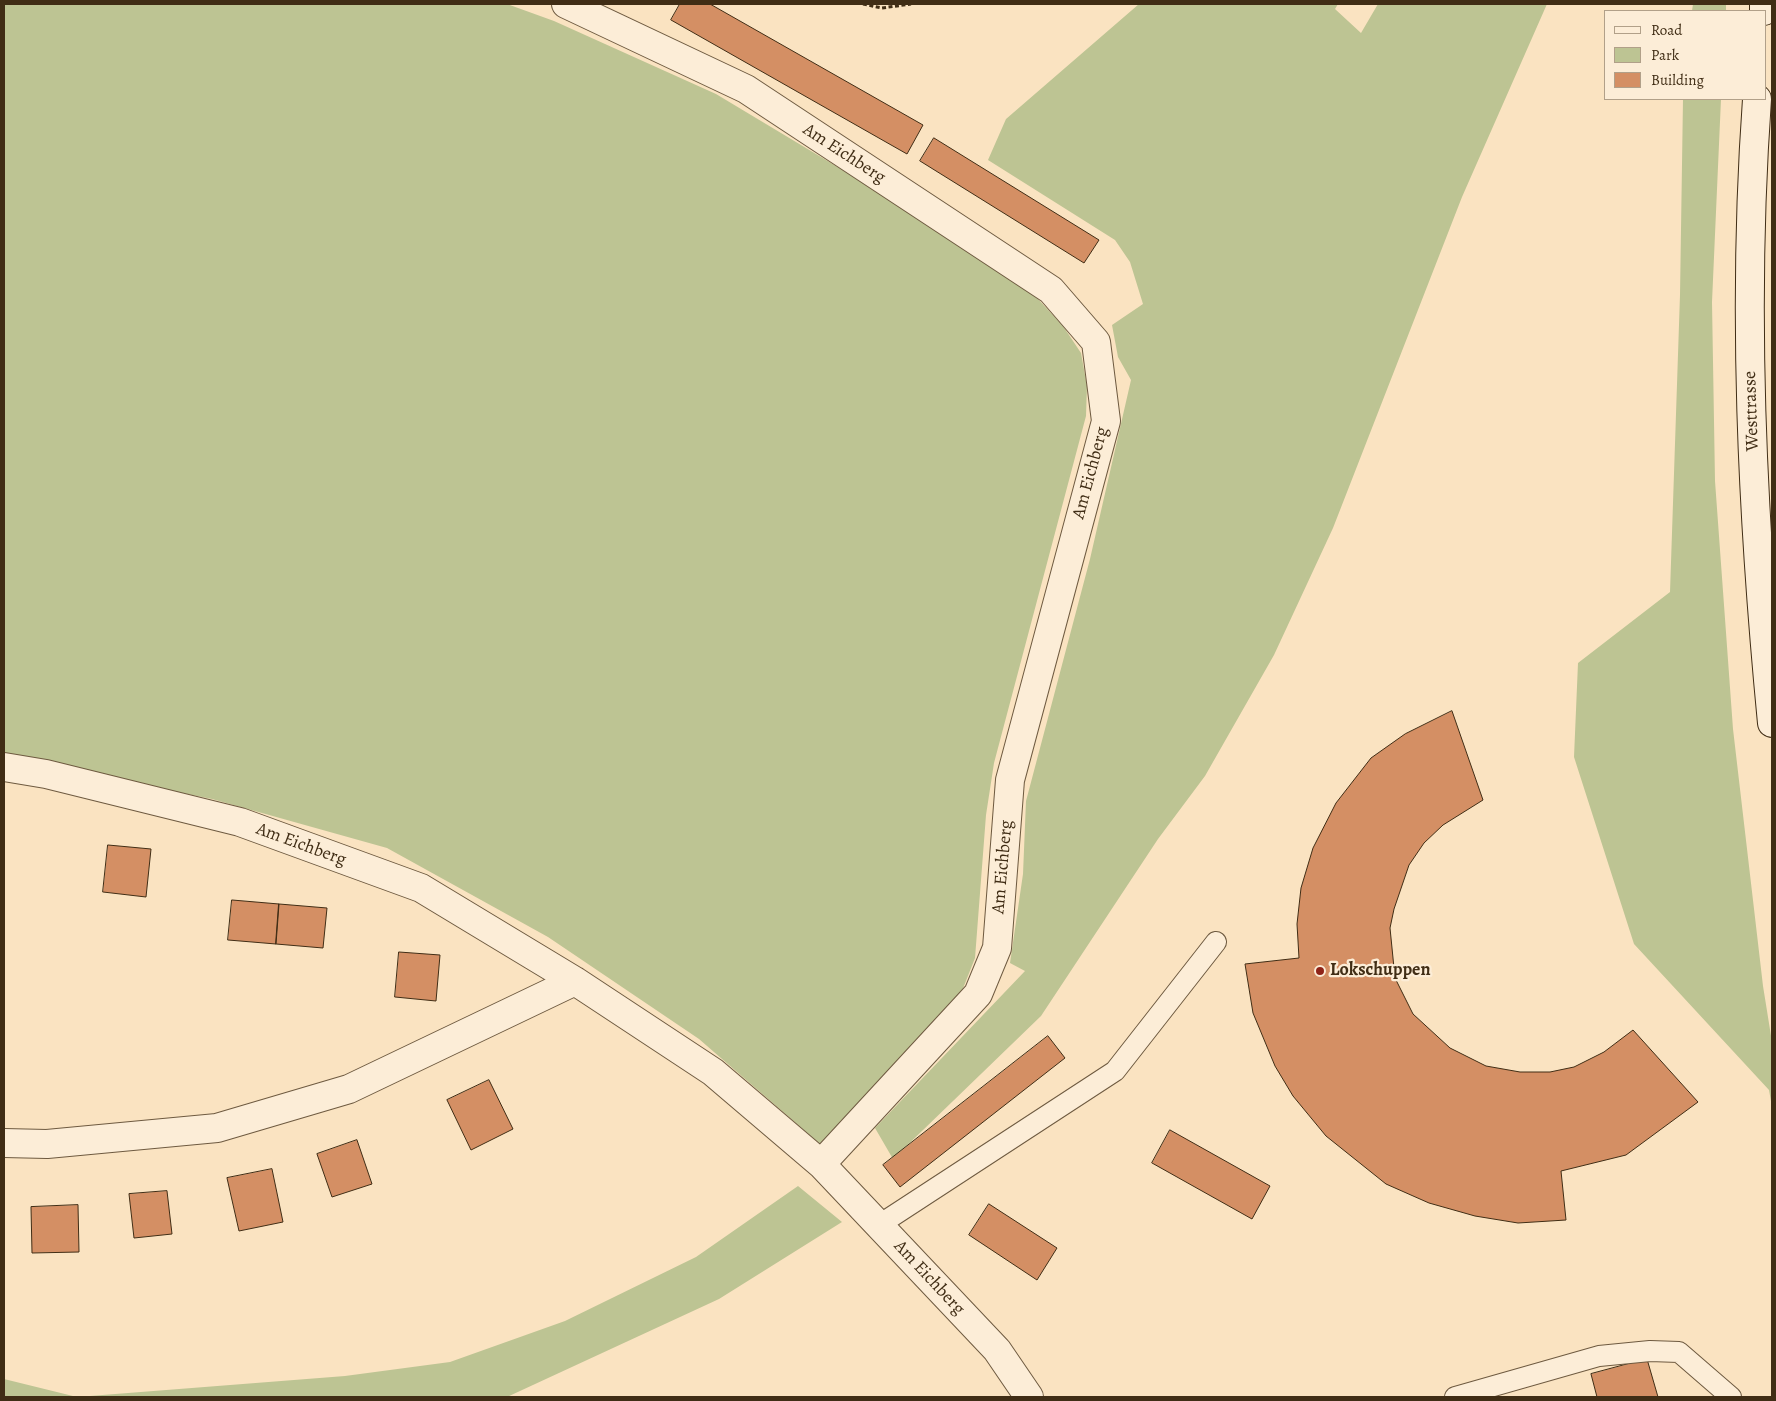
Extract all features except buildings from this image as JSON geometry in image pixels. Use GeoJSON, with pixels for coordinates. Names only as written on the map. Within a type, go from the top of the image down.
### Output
{"type":"FeatureCollection","features":[{"type":"Feature","properties":{"kind":"street","name":"Am Eichberg"},"geometry":{"type":"LineString","coordinates":[[566,4],[746,89],[1051,290],[1096,342],[1106,421],[1010,780],[996,948],[978,994],[821,1164]]}},
{"type":"Feature","properties":{"kind":"street","name":"Westtrasse"},"geometry":{"type":"LineString","coordinates":[[1758,100],[1752,174],[1750,378],[1758,554],[1772,723]]}},
{"type":"Feature","properties":{"kind":"street","name":"Am Eichberg"},"geometry":{"type":"LineString","coordinates":[[4,767],[46,774],[240,822],[421,888],[574,981],[713,1072],[821,1164],[997,1350],[1029,1397]]}},
{"type":"Feature","properties":{"kind":"street"},"geometry":{"type":"LineString","coordinates":[[4,1143],[47,1144],[217,1128],[349,1089],[574,981]]}},
{"type":"Feature","properties":{"kind":"lane"},"geometry":{"type":"LineString","coordinates":[[879,1225],[1115,1070],[1216,942]]}},
{"type":"Feature","properties":{"kind":"lane"},"geometry":{"type":"LineString","coordinates":[[1455,1397],[1599,1356],[1650,1351],[1679,1352],[1731,1397]]}},
{"type":"Feature","properties":{"kind":"path"},"geometry":{"type":"LineString","coordinates":[[863,4],[882,8],[911,4]]}},
{"type":"Feature","properties":{"kind":"green space"},"geometry":{"type":"Polygon","coordinates":[[[4,4],[507,4],[554,21],[716,94],[841,169],[1001,273],[1038,299],[1063,326],[1081,353],[1087,386],[1086,416],[994,763],[986,815],[975,958],[962,991],[820,1144],[699,1039],[548,937],[387,848],[212,799],[4,757],[4,4]]]}},
{"type":"Feature","properties":{"kind":"green space"},"geometry":{"type":"Polygon","coordinates":[[[1139,4],[1338,4],[1335,9],[1361,33],[1378,4],[1547,4],[1462,197],[1333,528],[1274,655],[1205,776],[1158,839],[1041,1016],[893,1159],[875,1128],[1025,971],[1010,963],[1023,874],[1026,801],[1090,559],[1131,380],[1118,357],[1112,325],[1143,304],[1130,262],[1115,240],[988,160],[1006,119],[1139,4]]]}},
{"type":"Feature","properties":{"kind":"green space"},"geometry":{"type":"Polygon","coordinates":[[[1693,4],[1726,4],[1726,10],[1692,10],[1693,4]]]}},
{"type":"Feature","properties":{"kind":"green space"},"geometry":{"type":"Polygon","coordinates":[[[1683,100],[1721,100],[1712,302],[1715,481],[1733,729],[1763,986],[1772,1042],[1772,1107],[1769,1090],[1634,944],[1574,757],[1578,663],[1670,592],[1680,295],[1683,100]]]}},
{"type":"Feature","properties":{"kind":"green space"},"geometry":{"type":"Polygon","coordinates":[[[798,1186],[842,1222],[719,1299],[507,1397],[77,1397],[345,1376],[450,1362],[565,1321],[696,1257],[798,1186]]]}},
{"type":"Feature","properties":{"kind":"green space"},"geometry":{"type":"Polygon","coordinates":[[[4,1379],[77,1397],[4,1397],[4,1379]]]}},
{"type":"Feature","properties":{"kind":"place","name":"Lokschuppen"},"geometry":{"type":"Point","coordinates":[1320,971]}}]}
